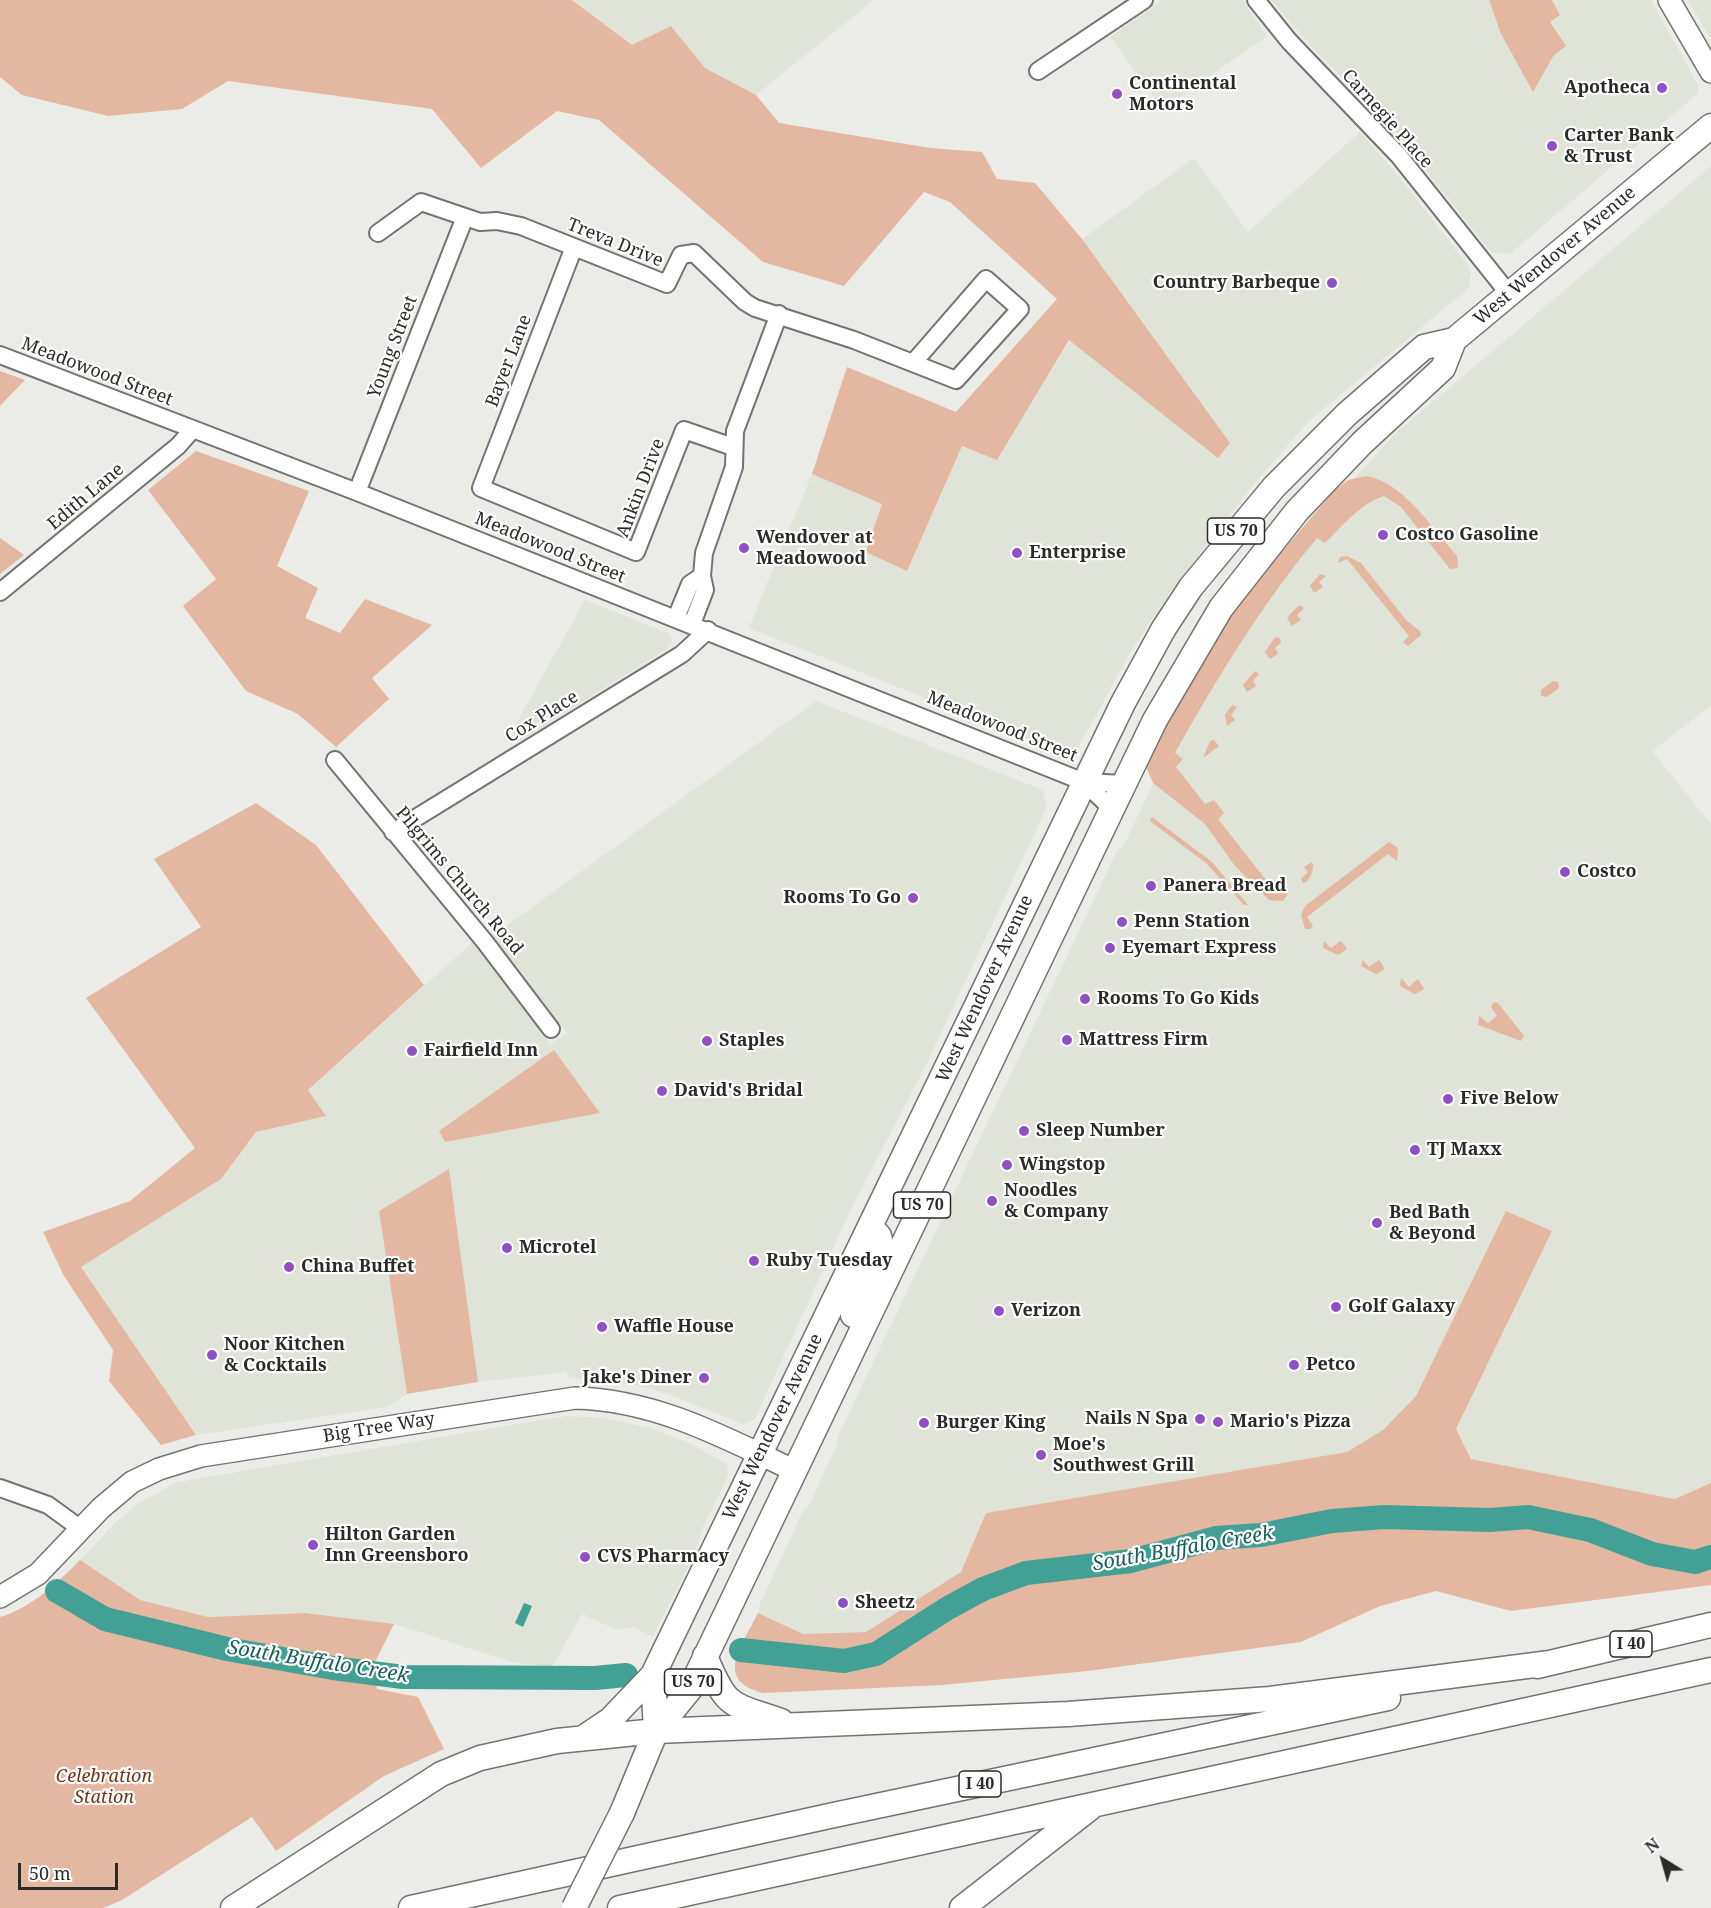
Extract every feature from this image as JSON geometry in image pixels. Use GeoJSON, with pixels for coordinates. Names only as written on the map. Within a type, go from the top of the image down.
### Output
{"type":"FeatureCollection","features":[{"type":"Feature","properties":{"kind":"highway","name":"West Wendover Avenue"},"geometry":{"type":"LineString","coordinates":[[656,1731],[653,1675],[1084,782],[1123,703],[1164,628],[1214,556],[1274,487],[1347,414],[1424,347],[1454,340],[1711,126]]}},
{"type":"Feature","properties":{"kind":"highway","name":"West Wendover Avenue"},"geometry":{"type":"LineString","coordinates":[[574,1908],[622,1813],[656,1731],[690,1689],[793,1470],[997,1052],[1155,720],[1196,647],[1227,600],[1297,511],[1342,462],[1443,368],[1454,340]]}},
{"type":"Feature","properties":{"kind":"highway"},"geometry":{"type":"LineString","coordinates":[[847,1359],[853,1314],[880,1240],[871,1227]]}},
{"type":"Feature","properties":{"kind":"highway","name":"I 40"},"geometry":{"type":"LineString","coordinates":[[411,1908],[834,1815],[1550,1663],[1711,1625]]}},
{"type":"Feature","properties":{"kind":"highway"},"geometry":{"type":"LineString","coordinates":[[705,1656],[719,1690],[729,1702],[795,1726]]}},
{"type":"Feature","properties":{"kind":"highway"},"geometry":{"type":"LineString","coordinates":[[233,1908],[441,1774],[480,1758],[586,1737],[656,1731],[1068,1714],[1270,1699],[1550,1663]]}},
{"type":"Feature","properties":{"kind":"highway","name":"I 40"},"geometry":{"type":"LineString","coordinates":[[638,1907],[1711,1670]]}},
{"type":"Feature","properties":{"kind":"highway"},"geometry":{"type":"LineString","coordinates":[[586,1737],[610,1720],[653,1675]]}},
{"type":"Feature","properties":{"kind":"highway"},"geometry":{"type":"LineString","coordinates":[[962,1908],[1092,1806]]}},
{"type":"Feature","properties":{"kind":"main road"},"geometry":{"type":"LineString","coordinates":[[1669,0],[1711,72]]}},
{"type":"Feature","properties":{"kind":"main road","name":"Big Tree Way"},"geometry":{"type":"LineString","coordinates":[[0,1597],[38,1574],[101,1508],[132,1482],[181,1460],[542,1401],[575,1398],[608,1399],[642,1406],[700,1426],[793,1470]]}},
{"type":"Feature","properties":{"kind":"street"},"geometry":{"type":"LineString","coordinates":[[1038,71],[1144,0]]}},
{"type":"Feature","properties":{"kind":"street","name":"Carnegie Place"},"geometry":{"type":"LineString","coordinates":[[1256,0],[1312,66],[1399,156],[1509,294]]}},
{"type":"Feature","properties":{"kind":"street","name":"Treva Drive"},"geometry":{"type":"LineString","coordinates":[[378,233],[421,202],[465,217],[521,226],[667,284],[681,255],[694,253],[745,302],[956,380],[1020,309],[986,279],[913,363]]}},
{"type":"Feature","properties":{"kind":"street","name":"Young Street"},"geometry":{"type":"LineString","coordinates":[[357,492],[465,217]]}},
{"type":"Feature","properties":{"kind":"street","name":"Bayer Lane"},"geometry":{"type":"LineString","coordinates":[[481,489],[574,248]]}},
{"type":"Feature","properties":{"kind":"street","name":"Cox Place"},"geometry":{"type":"LineString","coordinates":[[393,832],[682,654],[692,624],[690,584],[702,576],[704,553],[734,468],[735,432],[779,314]]}},
{"type":"Feature","properties":{"kind":"street","name":"Meadowood Street"},"geometry":{"type":"LineString","coordinates":[[0,355],[357,492],[1084,782],[1124,784]]}},
{"type":"Feature","properties":{"kind":"street","name":"Edith Lane"},"geometry":{"type":"LineString","coordinates":[[0,592],[178,446],[193,429]]}},
{"type":"Feature","properties":{"kind":"street","name":"Ankin Drive"},"geometry":{"type":"LineString","coordinates":[[481,489],[636,552],[684,430],[733,447]]}},
{"type":"Feature","properties":{"kind":"street","name":"Pilgrims Church Road"},"geometry":{"type":"LineString","coordinates":[[335,760],[492,950],[551,1029]]}},
{"type":"Feature","properties":{"kind":"street","name":"Meadowood Street"},"geometry":{"type":"LineString","coordinates":[[1084,782],[1112,809]]}},
{"type":"Feature","properties":{"kind":"street"},"geometry":{"type":"LineString","coordinates":[[0,1488],[48,1505],[81,1529]]}},
{"type":"Feature","properties":{"kind":"shaded area"},"geometry":{"type":"Polygon","coordinates":[[[572,0],[874,0],[756,95],[705,68],[671,26],[632,45],[572,0]]]}},
{"type":"Feature","properties":{"kind":"shaded area"},"geometry":{"type":"Polygon","coordinates":[[[1163,0],[1242,0],[1267,36],[1163,109],[1110,37],[1163,0]]]}},
{"type":"Feature","properties":{"kind":"shaded area"},"geometry":{"type":"Polygon","coordinates":[[[1271,0],[1489,0],[1501,34],[1533,92],[1554,55],[1550,22],[1560,15],[1552,0],[1651,0],[1698,85],[1698,93],[1510,254],[1492,253],[1390,126],[1316,51],[1271,0]]]}},
{"type":"Feature","properties":{"kind":"shaded area"},"geometry":{"type":"Polygon","coordinates":[[[1688,0],[1711,0],[1711,40],[1688,0]]]}},
{"type":"Feature","properties":{"kind":"shaded area"},"geometry":{"type":"Polygon","coordinates":[[[1360,132],[1399,177],[1468,265],[1471,273],[1469,288],[1310,420],[1252,486],[1168,595],[1131,651],[1078,748],[1061,752],[749,628],[812,474],[883,504],[907,571],[962,446],[997,459],[1070,340],[1218,457],[1229,443],[1082,239],[1194,158],[1248,232],[1360,132]]]}},
{"type":"Feature","properties":{"kind":"shaded area"},"geometry":{"type":"Polygon","coordinates":[[[1711,166],[1711,706],[1652,751],[1711,824],[1711,1483],[1675,1499],[1472,1459],[1456,1429],[1552,1231],[1507,1211],[1416,1396],[1383,1430],[1347,1452],[987,1513],[961,1572],[866,1632],[803,1634],[758,1613],[759,1606],[803,1511],[810,1503],[837,1444],[838,1436],[1117,851],[1124,845],[1155,780],[1152,773],[1337,497],[1397,432],[1711,166]]]}},
{"type":"Feature","properties":{"kind":"shaded area"},"geometry":{"type":"Polygon","coordinates":[[[585,600],[670,634],[672,642],[666,649],[520,741],[512,731],[585,600]]]}},
{"type":"Feature","properties":{"kind":"shaded area"},"geometry":{"type":"Polygon","coordinates":[[[816,701],[1043,790],[1047,807],[926,1065],[852,1207],[755,1419],[743,1424],[668,1394],[636,1385],[569,1378],[566,1372],[478,1382],[449,1169],[379,1211],[407,1394],[387,1407],[196,1435],[80,1267],[221,1179],[256,1132],[326,1116],[308,1090],[473,942],[550,1044],[567,1033],[491,937],[816,701]],[[554,1050],[440,1131],[445,1142],[600,1113],[554,1050]]]}},
{"type":"Feature","properties":{"kind":"shaded area"},"geometry":{"type":"Polygon","coordinates":[[[565,1416],[604,1418],[651,1428],[691,1444],[727,1464],[728,1476],[704,1525],[693,1557],[653,1637],[634,1627],[617,1630],[582,1614],[552,1667],[512,1662],[394,1624],[305,1613],[208,1617],[140,1600],[80,1560],[117,1521],[139,1503],[177,1482],[565,1416]]]}},
{"type":"Feature","properties":{"kind":"green space"},"geometry":{"type":"Polygon","coordinates":[[[0,0],[572,0],[632,45],[671,26],[705,68],[756,95],[779,123],[930,148],[982,152],[997,179],[1035,183],[1082,239],[1230,443],[1218,458],[1069,340],[997,460],[962,446],[907,571],[866,552],[882,504],[812,474],[847,367],[956,412],[1057,299],[950,202],[924,192],[844,286],[763,262],[599,120],[557,111],[481,168],[432,109],[228,81],[182,109],[108,116],[22,95],[0,77],[0,0]]]}},
{"type":"Feature","properties":{"kind":"green space"},"geometry":{"type":"Polygon","coordinates":[[[1489,0],[1552,0],[1560,15],[1550,22],[1566,46],[1554,55],[1533,92],[1501,34],[1489,0]]]}},
{"type":"Feature","properties":{"kind":"green space"},"geometry":{"type":"Polygon","coordinates":[[[0,371],[25,380],[0,406],[0,371]]]}},
{"type":"Feature","properties":{"kind":"green space"},"geometry":{"type":"Polygon","coordinates":[[[196,451],[309,491],[277,566],[318,588],[305,618],[340,633],[365,599],[432,625],[372,678],[389,699],[336,747],[298,714],[246,691],[183,606],[216,579],[148,490],[196,451]]]}},
{"type":"Feature","properties":{"kind":"green space"},"geometry":{"type":"Polygon","coordinates":[[[1366,476],[1392,487],[1416,508],[1457,556],[1458,568],[1450,569],[1401,507],[1384,496],[1367,504],[1325,543],[1317,538],[1297,563],[1241,642],[1175,753],[1183,759],[1176,767],[1205,804],[1214,800],[1224,813],[1218,819],[1277,894],[1285,889],[1289,892],[1283,901],[1269,900],[1235,866],[1205,824],[1153,783],[1147,769],[1149,751],[1236,606],[1333,492],[1348,480],[1366,476]]]}},
{"type":"Feature","properties":{"kind":"green space"},"geometry":{"type":"Polygon","coordinates":[[[0,538],[24,555],[0,574],[0,538]]]}},
{"type":"Feature","properties":{"kind":"green space"},"geometry":{"type":"Polygon","coordinates":[[[1347,556],[1361,563],[1406,620],[1420,631],[1421,635],[1408,646],[1403,642],[1409,636],[1347,559],[1338,563],[1340,557],[1347,556]]]}},
{"type":"Feature","properties":{"kind":"green space"},"geometry":{"type":"Polygon","coordinates":[[[1320,574],[1326,576],[1319,582],[1323,587],[1314,593],[1310,586],[1320,574]]]}},
{"type":"Feature","properties":{"kind":"green space"},"geometry":{"type":"Polygon","coordinates":[[[1299,605],[1304,608],[1297,615],[1301,620],[1292,626],[1287,618],[1299,605]]]}},
{"type":"Feature","properties":{"kind":"green space"},"geometry":{"type":"Polygon","coordinates":[[[1275,637],[1280,638],[1281,643],[1275,648],[1278,654],[1270,659],[1265,652],[1275,637]]]}},
{"type":"Feature","properties":{"kind":"green space"},"geometry":{"type":"Polygon","coordinates":[[[1255,671],[1259,674],[1253,681],[1256,686],[1247,692],[1243,685],[1255,671]]]}},
{"type":"Feature","properties":{"kind":"green space"},"geometry":{"type":"Polygon","coordinates":[[[1553,681],[1558,682],[1559,688],[1547,697],[1541,696],[1541,690],[1553,681]]]}},
{"type":"Feature","properties":{"kind":"green space"},"geometry":{"type":"Polygon","coordinates":[[[1232,705],[1237,707],[1231,715],[1235,720],[1227,726],[1225,715],[1232,705]]]}},
{"type":"Feature","properties":{"kind":"green space"},"geometry":{"type":"Polygon","coordinates":[[[1214,740],[1219,746],[1203,758],[1210,741],[1214,740]]]}},
{"type":"Feature","properties":{"kind":"green space"},"geometry":{"type":"Polygon","coordinates":[[[256,803],[316,845],[424,985],[308,1090],[326,1116],[256,1132],[221,1179],[81,1267],[196,1435],[161,1445],[109,1381],[113,1350],[64,1276],[43,1232],[130,1201],[195,1148],[86,998],[201,927],[154,859],[256,803]]]}},
{"type":"Feature","properties":{"kind":"green space"},"geometry":{"type":"Polygon","coordinates":[[[1152,817],[1212,862],[1248,905],[1244,905],[1206,863],[1150,821],[1152,817]]]}},
{"type":"Feature","properties":{"kind":"green space"},"geometry":{"type":"Polygon","coordinates":[[[1389,842],[1398,848],[1397,861],[1388,854],[1307,917],[1313,926],[1305,929],[1301,915],[1305,906],[1389,842]]]}},
{"type":"Feature","properties":{"kind":"green space"},"geometry":{"type":"Polygon","coordinates":[[[1312,862],[1311,874],[1303,883],[1301,879],[1308,872],[1304,867],[1312,862]]]}},
{"type":"Feature","properties":{"kind":"green space"},"geometry":{"type":"Polygon","coordinates":[[[1324,941],[1331,948],[1341,941],[1347,949],[1338,955],[1323,948],[1324,941]]]}},
{"type":"Feature","properties":{"kind":"green space"},"geometry":{"type":"Polygon","coordinates":[[[1363,960],[1369,967],[1379,960],[1385,969],[1376,974],[1361,966],[1363,960]]]}},
{"type":"Feature","properties":{"kind":"green space"},"geometry":{"type":"Polygon","coordinates":[[[1401,978],[1409,987],[1418,979],[1424,989],[1415,994],[1400,986],[1401,978]]]}},
{"type":"Feature","properties":{"kind":"green space"},"geometry":{"type":"Polygon","coordinates":[[[1494,1002],[1498,1003],[1524,1036],[1521,1041],[1478,1025],[1479,1016],[1488,1023],[1497,1016],[1491,1007],[1494,1002]]]}},
{"type":"Feature","properties":{"kind":"green space"},"geometry":{"type":"Polygon","coordinates":[[[554,1050],[600,1113],[445,1142],[439,1131],[554,1050]]]}},
{"type":"Feature","properties":{"kind":"green space"},"geometry":{"type":"Polygon","coordinates":[[[449,1169],[478,1382],[407,1394],[379,1211],[449,1169]]]}},
{"type":"Feature","properties":{"kind":"green space"},"geometry":{"type":"Polygon","coordinates":[[[1506,1211],[1552,1231],[1456,1429],[1471,1459],[1675,1499],[1711,1483],[1711,1585],[1511,1611],[1436,1591],[1380,1606],[1301,1642],[1088,1671],[942,1685],[763,1693],[748,1687],[739,1680],[735,1671],[739,1649],[758,1613],[803,1634],[866,1632],[961,1572],[986,1513],[1347,1452],[1383,1430],[1416,1396],[1506,1211]]]}},
{"type":"Feature","properties":{"kind":"green space","name":"Celebration Station"},"geometry":{"type":"Polygon","coordinates":[[[80,1560],[140,1600],[208,1617],[305,1613],[394,1624],[373,1666],[377,1689],[418,1697],[444,1749],[384,1776],[276,1851],[252,1817],[122,1900],[103,1908],[0,1908],[0,1617],[33,1601],[53,1586],[80,1560]]]}},
{"type":"Feature","properties":{"kind":"water"},"geometry":{"type":"Polygon","coordinates":[[[524,1603],[532,1606],[523,1627],[515,1623],[524,1603]]]}},
{"type":"Feature","properties":{"kind":"waterway","name":"South Buffalo Creek"},"geometry":{"type":"LineString","coordinates":[[741,1650],[844,1661],[876,1654],[948,1608],[983,1589],[1026,1573],[1131,1561],[1216,1538],[1261,1535],[1332,1521],[1384,1517],[1490,1520],[1528,1517],[1590,1530],[1652,1554],[1695,1562],[1711,1557]]}},
{"type":"Feature","properties":{"kind":"waterway","name":"South Buffalo Creek"},"geometry":{"type":"LineString","coordinates":[[57,1591],[105,1619],[227,1649],[333,1668],[403,1677],[595,1678],[626,1675]]}},
{"type":"Feature","properties":{"kind":"place","name":"Apotheca"},"geometry":{"type":"Point","coordinates":[1662,88]}},
{"type":"Feature","properties":{"kind":"place","name":"Continental Motors"},"geometry":{"type":"Point","coordinates":[1117,94]}},
{"type":"Feature","properties":{"kind":"place","name":"Carter Bank & Trust"},"geometry":{"type":"Point","coordinates":[1552,146]}},
{"type":"Feature","properties":{"kind":"place","name":"Country Barbeque"},"geometry":{"type":"Point","coordinates":[1332,283]}},
{"type":"Feature","properties":{"kind":"place","name":"Costco Gasoline"},"geometry":{"type":"Point","coordinates":[1383,535]}},
{"type":"Feature","properties":{"kind":"place","name":"Wendover at Meadowood"},"geometry":{"type":"Point","coordinates":[744,548]}},
{"type":"Feature","properties":{"kind":"place","name":"Enterprise"},"geometry":{"type":"Point","coordinates":[1017,553]}},
{"type":"Feature","properties":{"kind":"place","name":"Costco"},"geometry":{"type":"Point","coordinates":[1565,872]}},
{"type":"Feature","properties":{"kind":"place","name":"Panera Bread"},"geometry":{"type":"Point","coordinates":[1151,886]}},
{"type":"Feature","properties":{"kind":"place","name":"Rooms To Go"},"geometry":{"type":"Point","coordinates":[913,898]}},
{"type":"Feature","properties":{"kind":"place","name":"Penn Station"},"geometry":{"type":"Point","coordinates":[1122,922]}},
{"type":"Feature","properties":{"kind":"place","name":"Eyemart Express"},"geometry":{"type":"Point","coordinates":[1110,948]}},
{"type":"Feature","properties":{"kind":"place","name":"Rooms To Go Kids"},"geometry":{"type":"Point","coordinates":[1085,999]}},
{"type":"Feature","properties":{"kind":"place","name":"Mattress Firm"},"geometry":{"type":"Point","coordinates":[1067,1040]}},
{"type":"Feature","properties":{"kind":"place","name":"Staples"},"geometry":{"type":"Point","coordinates":[707,1041]}},
{"type":"Feature","properties":{"kind":"place","name":"Fairfield Inn"},"geometry":{"type":"Point","coordinates":[412,1051]}},
{"type":"Feature","properties":{"kind":"place","name":"David's Bridal"},"geometry":{"type":"Point","coordinates":[662,1091]}},
{"type":"Feature","properties":{"kind":"place","name":"Five Below"},"geometry":{"type":"Point","coordinates":[1448,1099]}},
{"type":"Feature","properties":{"kind":"place","name":"Sleep Number"},"geometry":{"type":"Point","coordinates":[1024,1131]}},
{"type":"Feature","properties":{"kind":"place","name":"TJ Maxx"},"geometry":{"type":"Point","coordinates":[1415,1150]}},
{"type":"Feature","properties":{"kind":"place","name":"Wingstop"},"geometry":{"type":"Point","coordinates":[1007,1165]}},
{"type":"Feature","properties":{"kind":"place","name":"Noodles & Company"},"geometry":{"type":"Point","coordinates":[992,1201]}},
{"type":"Feature","properties":{"kind":"place","name":"Bed Bath & Beyond"},"geometry":{"type":"Point","coordinates":[1377,1223]}},
{"type":"Feature","properties":{"kind":"place","name":"Microtel"},"geometry":{"type":"Point","coordinates":[507,1248]}},
{"type":"Feature","properties":{"kind":"place","name":"Ruby Tuesday"},"geometry":{"type":"Point","coordinates":[754,1261]}},
{"type":"Feature","properties":{"kind":"place","name":"China Buffet"},"geometry":{"type":"Point","coordinates":[289,1267]}},
{"type":"Feature","properties":{"kind":"place","name":"Golf Galaxy"},"geometry":{"type":"Point","coordinates":[1336,1307]}},
{"type":"Feature","properties":{"kind":"place","name":"Verizon"},"geometry":{"type":"Point","coordinates":[999,1311]}},
{"type":"Feature","properties":{"kind":"place","name":"Waffle House"},"geometry":{"type":"Point","coordinates":[602,1327]}},
{"type":"Feature","properties":{"kind":"place","name":"Noor Kitchen & Cocktails"},"geometry":{"type":"Point","coordinates":[212,1355]}},
{"type":"Feature","properties":{"kind":"place","name":"Petco"},"geometry":{"type":"Point","coordinates":[1294,1365]}},
{"type":"Feature","properties":{"kind":"place","name":"Jake's Diner"},"geometry":{"type":"Point","coordinates":[704,1378]}},
{"type":"Feature","properties":{"kind":"place","name":"Nails N Spa"},"geometry":{"type":"Point","coordinates":[1200,1419]}},
{"type":"Feature","properties":{"kind":"place","name":"Mario's Pizza"},"geometry":{"type":"Point","coordinates":[1218,1422]}},
{"type":"Feature","properties":{"kind":"place","name":"Burger King"},"geometry":{"type":"Point","coordinates":[924,1423]}},
{"type":"Feature","properties":{"kind":"place","name":"Moe's Southwest Grill"},"geometry":{"type":"Point","coordinates":[1041,1455]}},
{"type":"Feature","properties":{"kind":"place","name":"Hilton Garden Inn Greensboro"},"geometry":{"type":"Point","coordinates":[313,1545]}},
{"type":"Feature","properties":{"kind":"place","name":"CVS Pharmacy"},"geometry":{"type":"Point","coordinates":[585,1557]}},
{"type":"Feature","properties":{"kind":"place","name":"Sheetz"},"geometry":{"type":"Point","coordinates":[843,1603]}}]}
